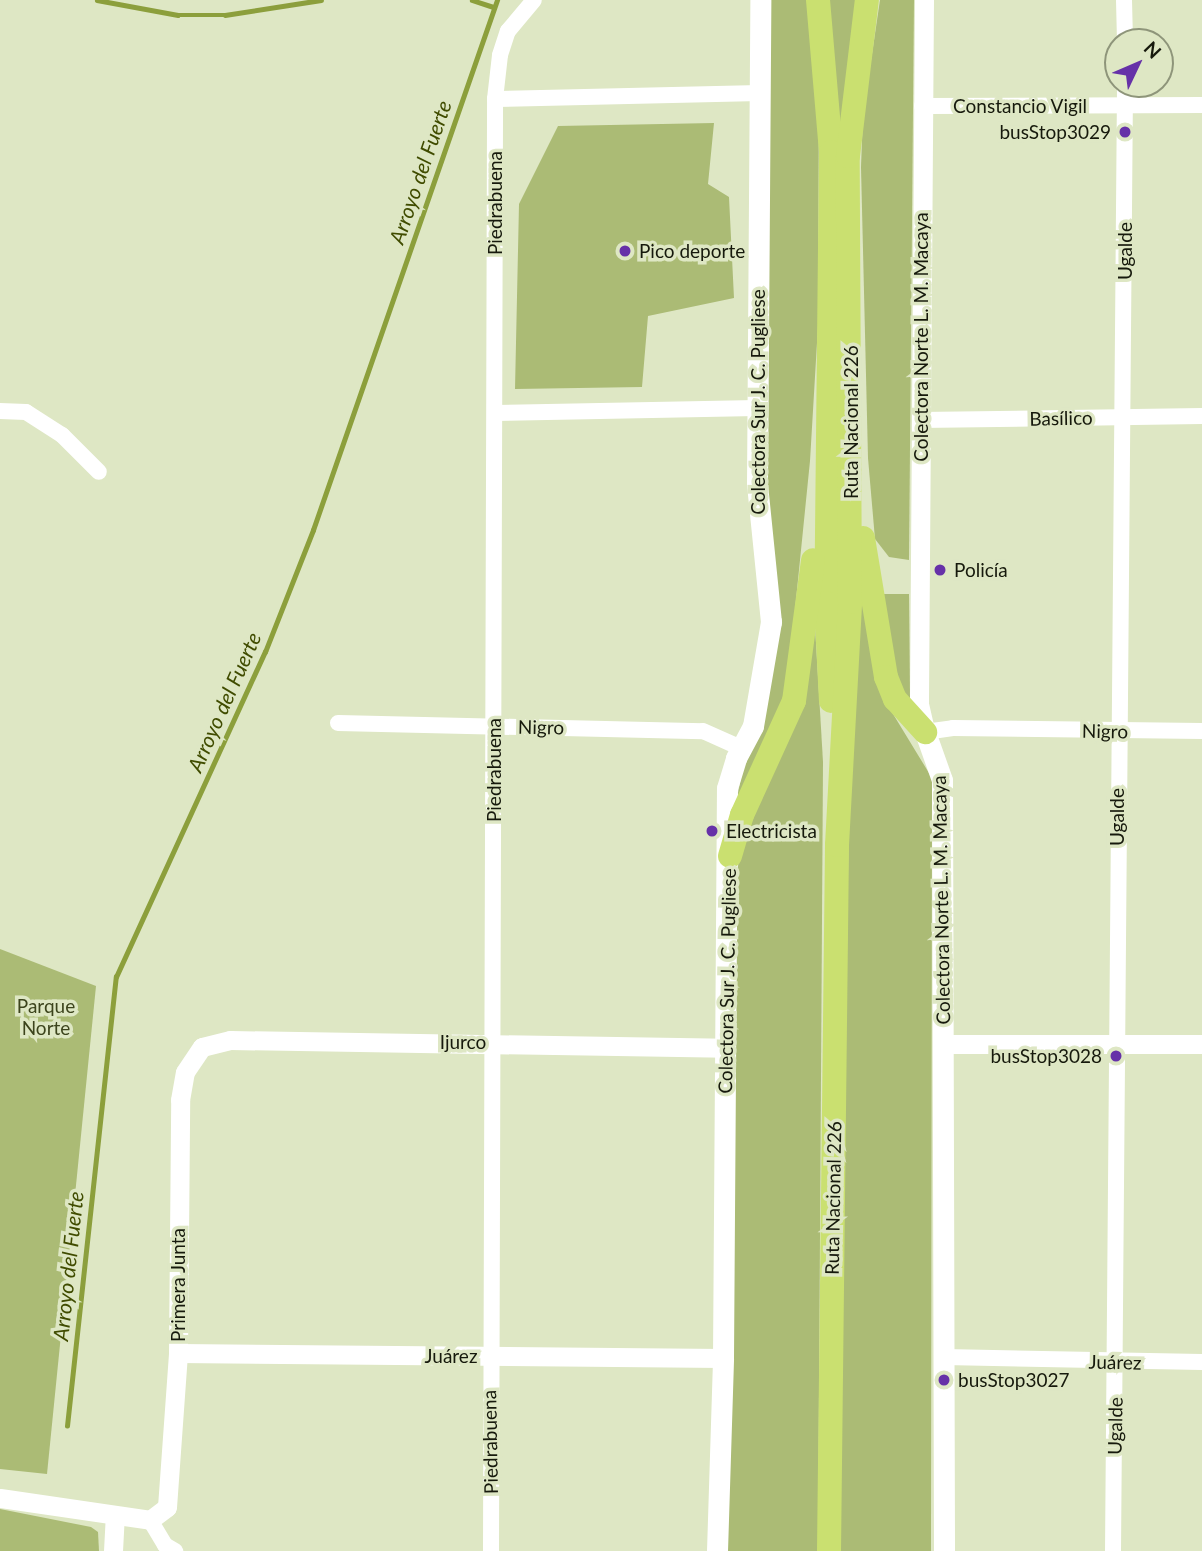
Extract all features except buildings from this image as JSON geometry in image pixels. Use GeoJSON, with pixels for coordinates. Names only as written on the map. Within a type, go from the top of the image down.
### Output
{"type":"FeatureCollection","features":[{"type":"Feature","properties":{"kind":"highway","name":"Ruta Nacional 226"},"geometry":{"type":"LineString","coordinates":[[818,0],[831,152],[840,444]]}},
{"type":"Feature","properties":{"kind":"highway","name":"Ruta Nacional 226"},"geometry":{"type":"LineString","coordinates":[[830,1551],[837,845],[826,603],[840,444],[848,156],[867,0]]}},
{"type":"Feature","properties":{"kind":"highway"},"geometry":{"type":"LineString","coordinates":[[840,444],[887,677],[895,699],[925,732]]}},
{"type":"Feature","properties":{"kind":"highway"},"geometry":{"type":"LineString","coordinates":[[730,856],[742,816],[793,701],[840,444]]}},
{"type":"Feature","properties":{"kind":"main road","name":"Colectora Sur J. C. Pugliese"},"geometry":{"type":"LineString","coordinates":[[717,1551],[723,1358],[725,1048],[730,856],[727,788],[756,714],[771,622],[758,526],[760,0]]}},
{"type":"Feature","properties":{"kind":"main road","name":"Colectora Norte L. M. Macaya"},"geometry":{"type":"LineString","coordinates":[[925,732],[942,780],[944,1551]]}},
{"type":"Feature","properties":{"kind":"street","name":"Piedrabuena"},"geometry":{"type":"LineString","coordinates":[[492,1551],[489,1356],[495,1042],[495,99],[500,55],[508,31],[534,0]]}},
{"type":"Feature","properties":{"kind":"street","name":"Colectora Norte L. M. Macaya"},"geometry":{"type":"LineString","coordinates":[[924,0],[919,705],[925,732]]}},
{"type":"Feature","properties":{"kind":"street"},"geometry":{"type":"LineString","coordinates":[[1124,0],[1125,28]]}},
{"type":"Feature","properties":{"kind":"street"},"geometry":{"type":"LineString","coordinates":[[495,99],[760,93]]}},
{"type":"Feature","properties":{"kind":"street","name":"Ugalde"},"geometry":{"type":"LineString","coordinates":[[1113,1551],[1118,731],[1125,418],[1126,98]]}},
{"type":"Feature","properties":{"kind":"street","name":"Constancio Vigil"},"geometry":{"type":"LineString","coordinates":[[922,106],[1202,105]]}},
{"type":"Feature","properties":{"kind":"street"},"geometry":{"type":"LineString","coordinates":[[496,413],[757,408]]}},
{"type":"Feature","properties":{"kind":"street"},"geometry":{"type":"LineString","coordinates":[[0,411],[26,412],[62,435],[99,472]]}},
{"type":"Feature","properties":{"kind":"street","name":"Basílico"},"geometry":{"type":"LineString","coordinates":[[920,420],[1202,416]]}},
{"type":"Feature","properties":{"kind":"street","name":"Nigro"},"geometry":{"type":"LineString","coordinates":[[338,723],[703,731],[741,748]]}},
{"type":"Feature","properties":{"kind":"street","name":"Nigro"},"geometry":{"type":"LineString","coordinates":[[925,732],[953,727],[1202,731]]}},
{"type":"Feature","properties":{"kind":"street","name":"Ijurco"},"geometry":{"type":"LineString","coordinates":[[202,1048],[230,1040],[495,1042],[725,1048]]}},
{"type":"Feature","properties":{"kind":"street"},"geometry":{"type":"LineString","coordinates":[[943,1044],[1202,1044]]}},
{"type":"Feature","properties":{"kind":"street","name":"Primera Junta"},"geometry":{"type":"LineString","coordinates":[[150,1520],[164,1511],[170,1497],[178,1353],[181,1092],[189,1064],[202,1048]]}},
{"type":"Feature","properties":{"kind":"street","name":"Juárez"},"geometry":{"type":"LineString","coordinates":[[178,1353],[723,1358]]}},
{"type":"Feature","properties":{"kind":"street","name":"Juárez"},"geometry":{"type":"LineString","coordinates":[[944,1357],[1116,1363],[1202,1362]]}},
{"type":"Feature","properties":{"kind":"street"},"geometry":{"type":"LineString","coordinates":[[0,1498],[115,1517],[150,1520],[165,1545],[175,1551]]}},
{"type":"Feature","properties":{"kind":"street"},"geometry":{"type":"LineString","coordinates":[[113,1551],[115,1517]]}},
{"type":"Feature","properties":{"kind":"green space"},"geometry":{"type":"Polygon","coordinates":[[[770,0],[809,0],[819,79],[818,326],[810,461],[787,689],[736,803],[745,758],[763,728],[776,636],[766,537],[770,0]]]}},
{"type":"Feature","properties":{"kind":"green space"},"geometry":{"type":"Polygon","coordinates":[[[823,0],[860,0],[836,600],[823,0]]]}},
{"type":"Feature","properties":{"kind":"green space"},"geometry":{"type":"Polygon","coordinates":[[[880,0],[914,0],[909,560],[889,557],[875,539],[868,458],[861,167],[863,115],[880,0]]]}},
{"type":"Feature","properties":{"kind":"green space","name":"Pico deporte"},"geometry":{"type":"Polygon","coordinates":[[[714,123],[708,184],[729,197],[734,298],[648,316],[642,387],[515,389],[519,204],[558,126],[714,123]]]}},
{"type":"Feature","properties":{"kind":"green space"},"geometry":{"type":"Polygon","coordinates":[[[859,566],[890,709],[932,778],[931,1551],[839,1551],[849,802],[859,566]]]}},
{"type":"Feature","properties":{"kind":"green space"},"geometry":{"type":"Polygon","coordinates":[[[879,594],[909,594],[910,698],[900,698],[879,594]]]}},
{"type":"Feature","properties":{"kind":"green space"},"geometry":{"type":"Polygon","coordinates":[[[814,609],[823,762],[818,1551],[725,1551],[737,874],[741,844],[814,609]]]}},
{"type":"Feature","properties":{"kind":"green space","name":"Parque Norte"},"geometry":{"type":"Polygon","coordinates":[[[0,949],[96,986],[47,1474],[0,1469],[0,949]]]}},
{"type":"Feature","properties":{"kind":"green space"},"geometry":{"type":"Polygon","coordinates":[[[0,1509],[91,1527],[98,1532],[99,1551],[0,1551],[0,1509]]]}},
{"type":"Feature","properties":{"kind":"waterway"},"geometry":{"type":"LineString","coordinates":[[97,0],[178,15],[225,15],[321,0]]}},
{"type":"Feature","properties":{"kind":"waterway"},"geometry":{"type":"LineString","coordinates":[[472,0],[494,7]]}},
{"type":"Feature","properties":{"kind":"waterway","name":"Arroyo del Fuerte"},"geometry":{"type":"LineString","coordinates":[[67,1426],[116,977],[265,652],[313,530],[497,0]]}},
{"type":"Feature","properties":{"kind":"place","name":"busStop3029"},"geometry":{"type":"Point","coordinates":[1125,132]}},
{"type":"Feature","properties":{"kind":"place","name":"Pico deporte"},"geometry":{"type":"Point","coordinates":[625,251]}},
{"type":"Feature","properties":{"kind":"place","name":"Policía"},"geometry":{"type":"Point","coordinates":[940,570]}},
{"type":"Feature","properties":{"kind":"place","name":"Electricista"},"geometry":{"type":"Point","coordinates":[712,831]}},
{"type":"Feature","properties":{"kind":"place","name":"busStop3028"},"geometry":{"type":"Point","coordinates":[1116,1056]}},
{"type":"Feature","properties":{"kind":"place","name":"busStop3027"},"geometry":{"type":"Point","coordinates":[944,1380]}}]}
